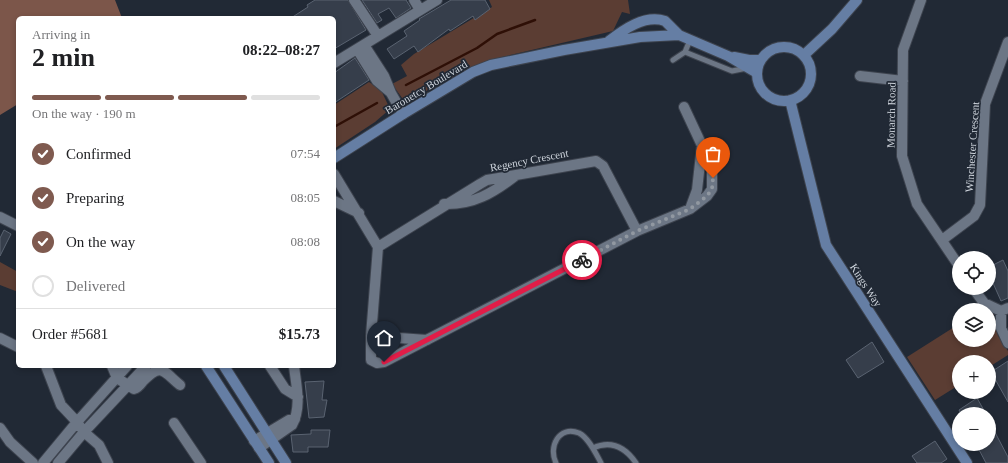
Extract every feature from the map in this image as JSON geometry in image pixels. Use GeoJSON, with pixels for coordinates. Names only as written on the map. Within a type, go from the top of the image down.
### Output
{"type":"FeatureCollection","features":[{"type":"Feature","properties":{"kind":"street"},"geometry":{"type":"LineString","coordinates":[[354,0],[378,36]]}},
{"type":"Feature","properties":{"kind":"street"},"geometry":{"type":"LineString","coordinates":[[414,0],[420,10]]}},
{"type":"Feature","properties":{"kind":"street"},"geometry":{"type":"LineString","coordinates":[[336,59],[360,47],[437,0]]}},
{"type":"Feature","properties":{"kind":"street"},"geometry":{"type":"LineString","coordinates":[[804,55],[832,29],[857,0]]}},
{"type":"Feature","properties":{"kind":"street","name":"Monarch Road"},"geometry":{"type":"LineString","coordinates":[[921,0],[905,44],[902,156],[917,204],[952,255]]}},
{"type":"Feature","properties":{"kind":"street","name":"Baronetcy Boulevard"},"geometry":{"type":"LineString","coordinates":[[609,42],[619,33],[668,23],[679,35],[728,56],[757,73]]}},
{"type":"Feature","properties":{"kind":"street","name":"Baronetcy Boulevard"},"geometry":{"type":"LineString","coordinates":[[336,157],[473,72],[609,42],[656,36],[679,35]]}},
{"type":"Feature","properties":{"kind":"street","name":"Winchester Crescent"},"geometry":{"type":"LineString","coordinates":[[942,240],[974,216],[980,206],[986,104],[1008,42]]}},
{"type":"Feature","properties":{"kind":"street"},"geometry":{"type":"LineString","coordinates":[[788,46],[797,49],[810,63],[812,72],[810,82],[806,90],[799,97],[790,100],[778,100],[767,95],[761,88],[757,73],[761,60],[770,50],[778,47],[788,46]]}},
{"type":"Feature","properties":{"kind":"street"},"geometry":{"type":"LineString","coordinates":[[360,47],[377,81],[391,93],[403,114]]}},
{"type":"Feature","properties":{"kind":"street","name":"Baronetcy Boulevard"},"geometry":{"type":"LineString","coordinates":[[728,56],[749,60],[761,60]]}},
{"type":"Feature","properties":{"kind":"street"},"geometry":{"type":"LineString","coordinates":[[860,76],[903,81]]}},
{"type":"Feature","properties":{"kind":"street","name":"Kings Way"},"geometry":{"type":"LineString","coordinates":[[790,100],[826,245],[966,463]]}},
{"type":"Feature","properties":{"kind":"street"},"geometry":{"type":"LineString","coordinates":[[336,177],[378,247],[371,336],[371,360],[377,363],[384,362],[637,231],[690,209],[707,196],[712,189],[712,167],[684,108]]}},
{"type":"Feature","properties":{"kind":"street"},"geometry":{"type":"LineString","coordinates":[[690,209],[697,190],[702,145]]}},
{"type":"Feature","properties":{"kind":"street","name":"Regency Crescent"},"geometry":{"type":"LineString","coordinates":[[378,247],[444,204],[487,180],[592,161],[599,162],[603,166],[637,231]]}},
{"type":"Feature","properties":{"kind":"street"},"geometry":{"type":"LineString","coordinates":[[336,187],[346,200],[356,209]]}},
{"type":"Feature","properties":{"kind":"street"},"geometry":{"type":"LineString","coordinates":[[336,203],[356,209]]}},
{"type":"Feature","properties":{"kind":"street"},"geometry":{"type":"LineString","coordinates":[[0,217],[16,225]]}},
{"type":"Feature","properties":{"kind":"street"},"geometry":{"type":"LineString","coordinates":[[978,295],[984,304],[1004,309],[1000,328],[1008,343]]}},
{"type":"Feature","properties":{"kind":"street"},"geometry":{"type":"LineString","coordinates":[[371,336],[427,340]]}},
{"type":"Feature","properties":{"kind":"street"},"geometry":{"type":"LineString","coordinates":[[0,338],[16,346]]}},
{"type":"Feature","properties":{"kind":"street"},"geometry":{"type":"LineString","coordinates":[[47,368],[61,405],[80,427],[99,445],[108,463]]}},
{"type":"Feature","properties":{"kind":"street"},"geometry":{"type":"LineString","coordinates":[[113,368],[117,378],[127,386],[136,389],[153,371],[158,370],[163,370],[180,385]]}},
{"type":"Feature","properties":{"kind":"street"},"geometry":{"type":"LineString","coordinates":[[58,463],[80,427],[125,368]]}},
{"type":"Feature","properties":{"kind":"street"},"geometry":{"type":"LineString","coordinates":[[43,463],[80,427],[127,386],[144,368]]}},
{"type":"Feature","properties":{"kind":"street"},"geometry":{"type":"LineString","coordinates":[[207,368],[269,463]]}},
{"type":"Feature","properties":{"kind":"street"},"geometry":{"type":"LineString","coordinates":[[225,368],[286,463]]}},
{"type":"Feature","properties":{"kind":"street"},"geometry":{"type":"LineString","coordinates":[[271,368],[285,389],[298,397]]}},
{"type":"Feature","properties":{"kind":"street"},"geometry":{"type":"LineString","coordinates":[[256,444],[289,420],[295,419],[298,397],[294,368]]}},
{"type":"Feature","properties":{"kind":"street"},"geometry":{"type":"LineString","coordinates":[[174,423],[200,463]]}},
{"type":"Feature","properties":{"kind":"street"},"geometry":{"type":"LineString","coordinates":[[0,428],[10,442],[33,463]]}},
{"type":"Feature","properties":{"kind":"lane"},"geometry":{"type":"LineString","coordinates":[[673,60],[685,52],[690,40]]}},
{"type":"Feature","properties":{"kind":"lane"},"geometry":{"type":"LineString","coordinates":[[685,52],[732,70],[747,68]]}},
{"type":"Feature","properties":{"kind":"lane"},"geometry":{"type":"LineString","coordinates":[[556,463],[553,447],[556,439],[560,435],[574,432],[578,433],[593,448],[602,463]]}},
{"type":"Feature","properties":{"kind":"lane"},"geometry":{"type":"LineString","coordinates":[[593,448],[602,444],[619,446],[630,454],[636,463]]}},
{"type":"Feature","properties":{"kind":"shaded area"},"geometry":{"type":"Polygon","coordinates":[[[0,0],[115,0],[121,16],[16,16],[16,105],[0,115],[0,0]]]}},
{"type":"Feature","properties":{"kind":"shaded area"},"geometry":{"type":"Polygon","coordinates":[[[489,0],[628,0],[630,14],[622,12],[613,31],[502,57],[474,66],[405,102],[392,84],[407,76],[401,65],[414,54],[492,7],[489,0]]]}},
{"type":"Feature","properties":{"kind":"shaded area"},"geometry":{"type":"Polygon","coordinates":[[[369,82],[381,90],[390,109],[375,122],[336,148],[336,104],[369,82]]]}},
{"type":"Feature","properties":{"kind":"shaded area"},"geometry":{"type":"Polygon","coordinates":[[[0,262],[16,271],[16,291],[0,285],[0,262]]]}},
{"type":"Feature","properties":{"kind":"shaded area"},"geometry":{"type":"Polygon","coordinates":[[[996,326],[998,336],[1008,351],[1008,355],[996,363],[996,355],[952,355],[952,389],[935,400],[907,357],[952,328],[952,347],[996,347],[996,326]]]}},
{"type":"Feature","properties":{"kind":"building"},"geometry":{"type":"Polygon","coordinates":[[[315,0],[348,0],[366,30],[336,48],[336,16],[294,16],[308,7],[307,5],[315,0]]]}},
{"type":"Feature","properties":{"kind":"building"},"geometry":{"type":"Polygon","coordinates":[[[362,0],[406,0],[411,8],[396,18],[389,8],[378,14],[382,20],[377,23],[362,0]]]}},
{"type":"Feature","properties":{"kind":"building"},"geometry":{"type":"Polygon","coordinates":[[[451,0],[485,0],[490,9],[475,20],[473,16],[450,31],[449,29],[418,52],[414,46],[394,59],[387,49],[407,36],[404,31],[420,20],[419,19],[451,0]]]}},
{"type":"Feature","properties":{"kind":"building"},"geometry":{"type":"Polygon","coordinates":[[[355,58],[369,80],[336,102],[336,72],[355,58]]]}},
{"type":"Feature","properties":{"kind":"building"},"geometry":{"type":"Polygon","coordinates":[[[4,230],[11,234],[0,256],[0,238],[4,230]]]}},
{"type":"Feature","properties":{"kind":"building"},"geometry":{"type":"Polygon","coordinates":[[[1003,260],[1008,271],[1008,298],[1001,301],[996,290],[996,264],[1003,260]]]}},
{"type":"Feature","properties":{"kind":"building"},"geometry":{"type":"Polygon","coordinates":[[[872,342],[884,362],[858,378],[846,360],[872,342]]]}},
{"type":"Feature","properties":{"kind":"building"},"geometry":{"type":"Polygon","coordinates":[[[1008,361],[1008,402],[996,381],[996,369],[1008,361]]]}},
{"type":"Feature","properties":{"kind":"building"},"geometry":{"type":"Polygon","coordinates":[[[324,381],[322,400],[327,400],[324,417],[309,418],[305,382],[324,381]]]}},
{"type":"Feature","properties":{"kind":"building"},"geometry":{"type":"Polygon","coordinates":[[[978,399],[982,407],[964,407],[978,399]]]}},
{"type":"Feature","properties":{"kind":"building"},"geometry":{"type":"Polygon","coordinates":[[[311,430],[330,430],[328,447],[308,447],[308,452],[293,452],[291,435],[311,434],[311,430]]]}},
{"type":"Feature","properties":{"kind":"building"},"geometry":{"type":"Polygon","coordinates":[[[996,434],[1008,457],[1008,463],[986,463],[980,451],[996,451],[996,434]]]}},
{"type":"Feature","properties":{"kind":"building"},"geometry":{"type":"Polygon","coordinates":[[[935,441],[947,459],[941,463],[917,463],[912,456],[935,441]]]}},
{"type":"Feature","properties":{"kind":"waterway"},"geometry":{"type":"LineString","coordinates":[[406,85],[477,48],[497,34],[535,20]]}},
{"type":"Feature","properties":{"kind":"waterway"},"geometry":{"type":"LineString","coordinates":[[336,126],[377,103]]}},
{"type":"Feature","properties":{"kind":"way so far"},"geometry":{"type":"LineString","coordinates":[[582,260],[637,231],[690,209],[707,196],[712,189],[713,178]]}},
{"type":"Feature","properties":{"kind":"route"},"geometry":{"type":"LineString","coordinates":[[384,362],[582,260]]}}]}
